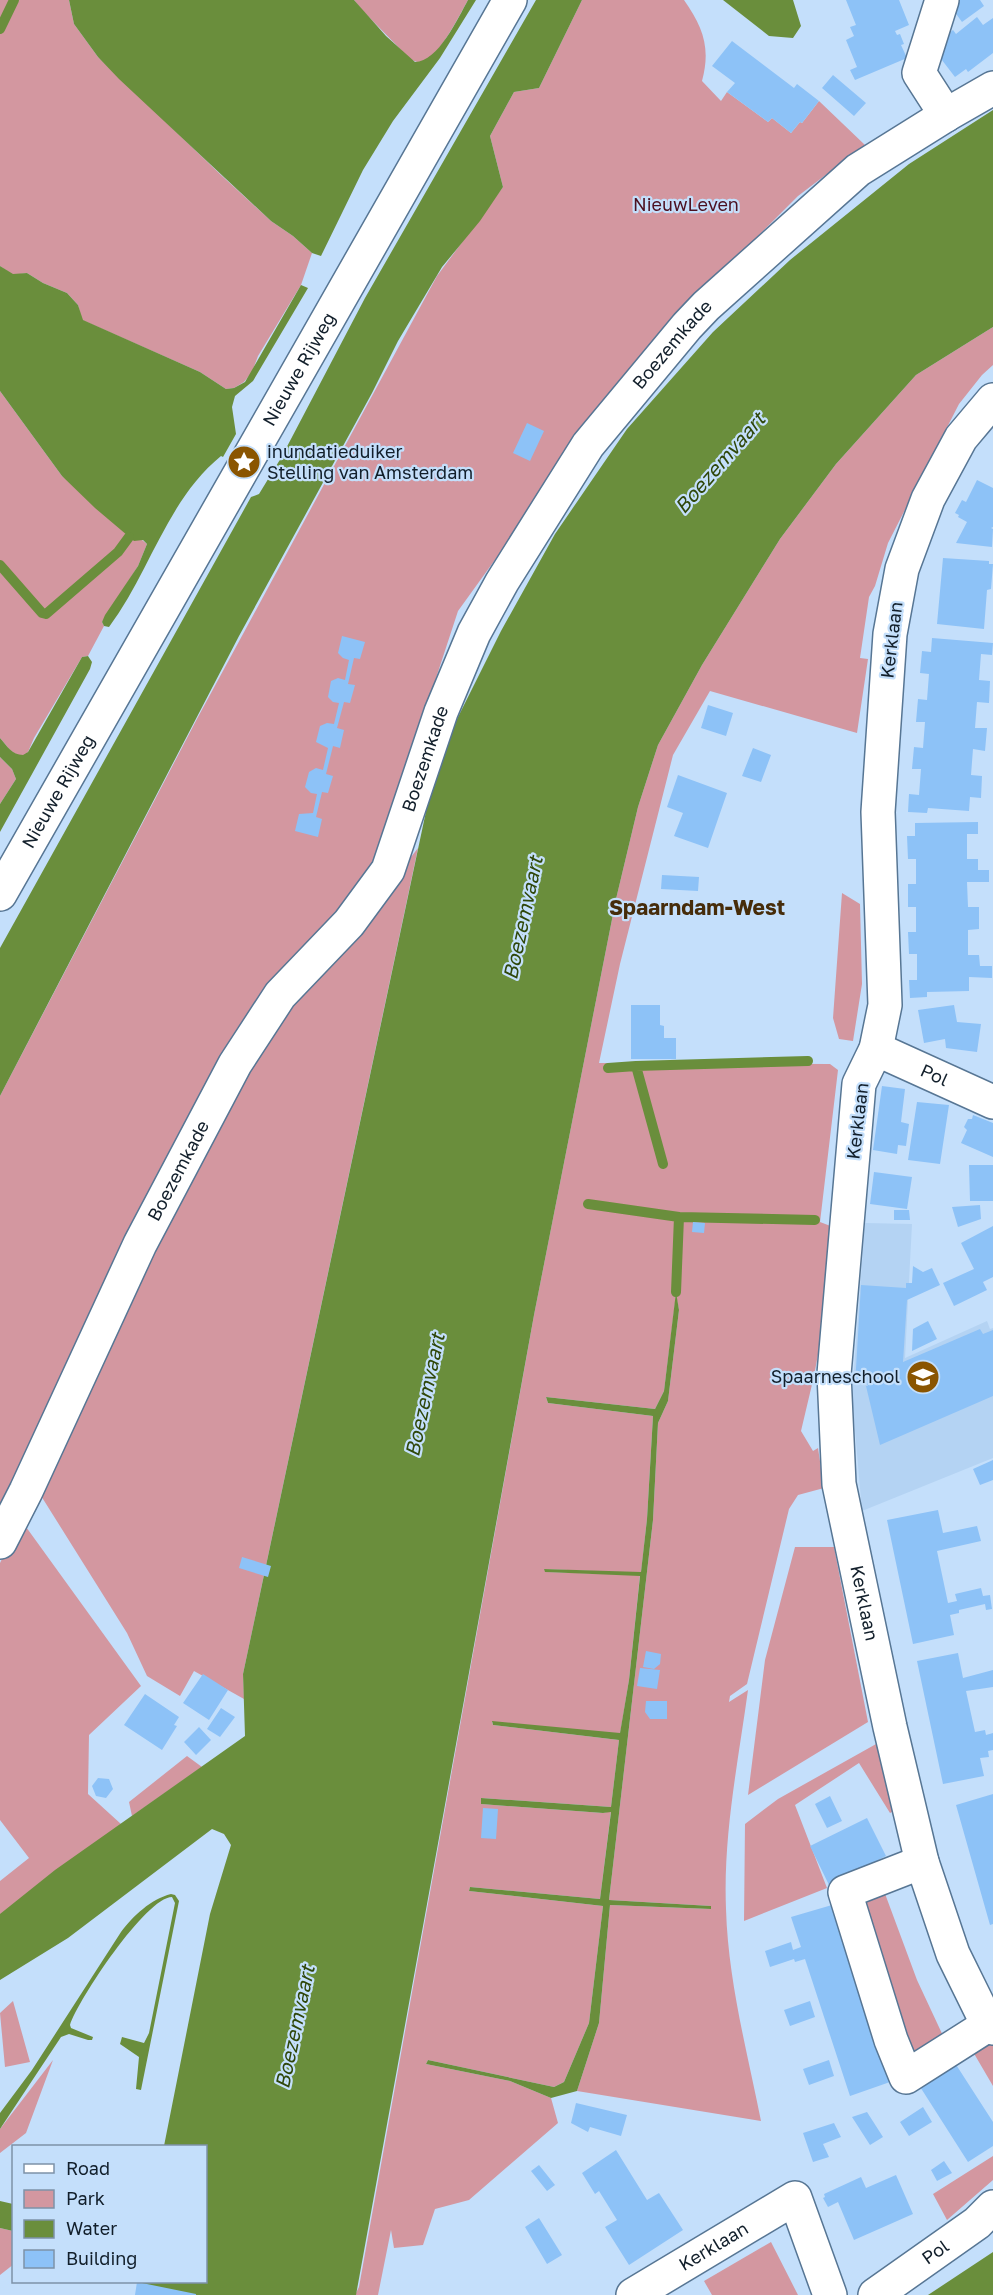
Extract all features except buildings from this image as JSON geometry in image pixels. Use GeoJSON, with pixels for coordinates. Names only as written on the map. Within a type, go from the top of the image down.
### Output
{"type":"FeatureCollection","features":[{"type":"Feature","properties":{"kind":"street","name":"Nieuwe Rijweg"},"geometry":{"type":"LineString","coordinates":[[0,894],[510,0]]}},
{"type":"Feature","properties":{"kind":"street"},"geometry":{"type":"LineString","coordinates":[[942,0],[919,74],[946,115]]}},
{"type":"Feature","properties":{"kind":"street","name":"Boezemkade"},"geometry":{"type":"LineString","coordinates":[[0,1542],[26,1491],[140,1244],[235,1064],[280,995],[349,923],[388,870],[441,712],[474,633],[502,582],[588,445],[706,306],[858,170],[993,88]]}},
{"type":"Feature","properties":{"kind":"street","name":"Kerklaan"},"geometry":{"type":"LineString","coordinates":[[922,1862],[845,1892],[891,2040],[906,2077],[991,2026],[953,1954],[922,1862],[890,1727],[839,1484],[834,1374],[859,1084],[876,1049],[885,1005],[878,812],[890,634],[902,569],[928,500],[962,438],[993,400]]}},
{"type":"Feature","properties":{"kind":"street","name":"Pol"},"geometry":{"type":"LineString","coordinates":[[876,1049],[993,1102]]}},
{"type":"Feature","properties":{"kind":"street","name":"Kerklaan"},"geometry":{"type":"LineString","coordinates":[[633,2295],[795,2198],[830,2295]]}},
{"type":"Feature","properties":{"kind":"street","name":"Pol"},"geometry":{"type":"LineString","coordinates":[[875,2295],[977,2223],[993,2207]]}},
{"type":"Feature","properties":{"kind":"shaded area","name":"Spaarneschool"},"geometry":{"type":"Polygon","coordinates":[[[865,1223],[912,1224],[905,1358],[987,1321],[990,1329],[993,1328],[993,1458],[862,1511],[852,1396],[865,1223]]]}},
{"type":"Feature","properties":{"kind":"green space"},"geometry":{"type":"Polygon","coordinates":[[[0,0],[69,0],[74,24],[98,57],[271,221],[312,253],[301,285],[258,356],[252,372],[244,382],[234,388],[226,389],[200,372],[82,320],[78,305],[67,293],[27,273],[13,275],[0,266],[0,0]]]}},
{"type":"Feature","properties":{"kind":"green space"},"geometry":{"type":"Polygon","coordinates":[[[354,0],[468,0],[436,52],[423,62],[416,62],[409,58],[354,0]]]}},
{"type":"Feature","properties":{"kind":"green space","name":"NieuwLeven"},"geometry":{"type":"Polygon","coordinates":[[[582,0],[684,0],[704,38],[706,58],[702,81],[721,101],[727,92],[768,122],[772,118],[791,133],[819,101],[865,145],[798,196],[680,314],[585,435],[458,611],[379,852],[345,914],[271,985],[0,1509],[0,1096],[198,717],[437,276],[503,187],[490,136],[514,92],[539,88],[582,0]]]}},
{"type":"Feature","properties":{"kind":"green space"},"geometry":{"type":"Polygon","coordinates":[[[993,327],[993,365],[959,404],[888,543],[875,586],[869,597],[860,658],[868,659],[857,733],[710,691],[673,755],[620,964],[599,1063],[830,1064],[838,1070],[820,1222],[841,1230],[814,1376],[801,1431],[813,1451],[818,1448],[824,1488],[798,1495],[789,1509],[747,1684],[730,1696],[729,1702],[748,1690],[729,1826],[726,1909],[734,1989],[761,2121],[577,2091],[599,2023],[610,1905],[711,1909],[711,1906],[609,1900],[653,1520],[658,1423],[668,1401],[679,1310],[676,1295],[664,1391],[655,1409],[546,1397],[548,1403],[653,1416],[647,1519],[641,1573],[544,1569],[546,1572],[640,1575],[629,1680],[620,1734],[492,1722],[493,1725],[619,1740],[611,1807],[481,1798],[481,1804],[603,1813],[611,1811],[600,1899],[470,1887],[469,1891],[603,1906],[589,2023],[564,2082],[554,2087],[428,2060],[426,2064],[510,2081],[551,2098],[558,2123],[469,2200],[435,2209],[423,2245],[394,2248],[391,2230],[378,2295],[355,2295],[359,2287],[534,1315],[616,899],[638,807],[658,745],[702,665],[780,539],[836,464],[916,375],[993,327]]]}},
{"type":"Feature","properties":{"kind":"green space"},"geometry":{"type":"Polygon","coordinates":[[[0,391],[62,476],[147,544],[138,566],[102,622],[104,626],[88,656],[82,657],[28,752],[23,756],[13,752],[0,738],[0,391]]]}},
{"type":"Feature","properties":{"kind":"green space"},"geometry":{"type":"Polygon","coordinates":[[[0,757],[12,769],[16,779],[0,804],[0,757]]]}},
{"type":"Feature","properties":{"kind":"green space"},"geometry":{"type":"Polygon","coordinates":[[[418,848],[243,1674],[244,1699],[194,1671],[180,1696],[147,1676],[127,1633],[38,1491],[255,1048],[347,940],[418,848]]]}},
{"type":"Feature","properties":{"kind":"green space"},"geometry":{"type":"Polygon","coordinates":[[[842,893],[860,904],[862,984],[853,1041],[839,1039],[833,1018],[842,893]]]}},
{"type":"Feature","properties":{"kind":"green space"},"geometry":{"type":"Polygon","coordinates":[[[21,1520],[141,1686],[89,1735],[88,1794],[121,1824],[0,1915],[0,1881],[29,1858],[0,1820],[0,1563],[21,1520]]]}},
{"type":"Feature","properties":{"kind":"green space"},"geometry":{"type":"Polygon","coordinates":[[[795,1547],[834,1547],[868,1722],[748,1795],[765,1660],[795,1547]]]}},
{"type":"Feature","properties":{"kind":"green space"},"geometry":{"type":"Polygon","coordinates":[[[885,1739],[903,1806],[890,1813],[859,1763],[795,1805],[827,1888],[744,1921],[745,1824],[778,1799],[885,1739]]]}},
{"type":"Feature","properties":{"kind":"green space"},"geometry":{"type":"Polygon","coordinates":[[[187,1756],[202,1767],[132,1816],[129,1802],[187,1756]]]}},
{"type":"Feature","properties":{"kind":"green space"},"geometry":{"type":"Polygon","coordinates":[[[884,1891],[917,1980],[945,2040],[910,2061],[858,1902],[884,1891]]]}},
{"type":"Feature","properties":{"kind":"green space"},"geometry":{"type":"Polygon","coordinates":[[[13,2001],[30,2062],[5,2067],[0,2013],[13,2001]]]}},
{"type":"Feature","properties":{"kind":"green space"},"geometry":{"type":"Polygon","coordinates":[[[993,2042],[993,2086],[969,2045],[993,2042]]]}},
{"type":"Feature","properties":{"kind":"green space"},"geometry":{"type":"Polygon","coordinates":[[[53,2060],[26,2133],[0,2153],[0,2129],[53,2060]]]}},
{"type":"Feature","properties":{"kind":"green space"},"geometry":{"type":"Polygon","coordinates":[[[993,2156],[993,2180],[947,2220],[933,2194],[993,2156]]]}},
{"type":"Feature","properties":{"kind":"green space"},"geometry":{"type":"Polygon","coordinates":[[[0,2228],[12,2231],[12,2266],[0,2275],[0,2228]]]}},
{"type":"Feature","properties":{"kind":"green space"},"geometry":{"type":"Polygon","coordinates":[[[771,2242],[798,2295],[712,2295],[704,2281],[771,2242]]]}},
{"type":"Feature","properties":{"kind":"water"},"geometry":{"type":"Polygon","coordinates":[[[69,0],[354,0],[386,36],[415,62],[432,55],[453,28],[468,0],[476,0],[440,58],[393,121],[363,170],[321,256],[312,253],[271,221],[119,79],[98,57],[74,24],[69,0]]]}},
{"type":"Feature","properties":{"kind":"water"},"geometry":{"type":"Polygon","coordinates":[[[536,0],[582,0],[539,88],[514,92],[490,136],[503,187],[480,221],[442,267],[398,341],[239,636],[0,1096],[0,948],[251,497],[259,494],[281,458],[365,298],[536,0]]]}},
{"type":"Feature","properties":{"kind":"water"},"geometry":{"type":"Polygon","coordinates":[[[723,0],[793,0],[801,26],[793,38],[769,36],[723,0]]]}},
{"type":"Feature","properties":{"kind":"water","name":"Boezemvaart"},"geometry":{"type":"Polygon","coordinates":[[[993,110],[993,327],[916,375],[836,464],[780,539],[702,665],[658,745],[638,807],[616,899],[534,1315],[356,2295],[139,2295],[141,2283],[207,2283],[207,2145],[164,2145],[210,1914],[231,1845],[224,1834],[212,1829],[68,1938],[0,1980],[0,1914],[55,1870],[245,1736],[243,1674],[428,802],[454,725],[501,631],[555,534],[627,429],[713,332],[790,260],[909,164],[993,110]]]}},
{"type":"Feature","properties":{"kind":"water"},"geometry":{"type":"Polygon","coordinates":[[[0,266],[13,274],[27,273],[67,293],[78,305],[83,320],[200,372],[226,389],[234,388],[245,382],[301,285],[308,288],[253,381],[235,396],[232,407],[236,434],[223,457],[221,456],[202,474],[186,494],[109,627],[104,626],[102,622],[105,615],[138,566],[147,544],[143,540],[134,541],[62,476],[0,391],[0,266]]]}},
{"type":"Feature","properties":{"kind":"water"},"geometry":{"type":"Polygon","coordinates":[[[88,656],[92,662],[90,669],[0,832],[0,804],[16,779],[12,769],[0,757],[0,738],[10,750],[16,753],[23,755],[28,752],[82,657],[88,656]]]}},
{"type":"Feature","properties":{"kind":"water"},"geometry":{"type":"Polygon","coordinates":[[[676,1292],[679,1310],[668,1401],[658,1423],[653,1520],[609,1900],[711,1906],[711,1909],[610,1905],[599,2023],[577,2091],[551,2098],[510,2081],[426,2064],[428,2060],[554,2087],[564,2082],[589,2023],[603,1906],[469,1891],[470,1887],[600,1899],[611,1812],[481,1804],[481,1798],[611,1807],[619,1740],[493,1725],[492,1721],[620,1733],[629,1680],[640,1576],[545,1572],[544,1569],[641,1572],[647,1519],[653,1416],[548,1403],[546,1397],[655,1409],[664,1391],[676,1292]]]}},
{"type":"Feature","properties":{"kind":"water"},"geometry":{"type":"Polygon","coordinates":[[[171,1894],[175,1895],[179,1901],[141,2090],[136,2089],[139,2057],[120,2044],[122,2037],[144,2043],[149,2033],[175,1903],[172,1897],[160,1901],[130,1931],[86,1994],[70,2025],[71,2028],[93,2037],[92,2040],[69,2034],[61,2037],[0,2129],[0,2113],[32,2070],[121,1932],[143,1909],[171,1894]]]}},
{"type":"Feature","properties":{"kind":"water"},"geometry":{"type":"Polygon","coordinates":[[[0,2201],[12,2204],[12,2231],[0,2228],[0,2201]]]}},
{"type":"Feature","properties":{"kind":"water"},"geometry":{"type":"Polygon","coordinates":[[[993,2252],[993,2295],[928,2295],[993,2252]]]}},
{"type":"Feature","properties":{"kind":"waterway"},"geometry":{"type":"LineString","coordinates":[[0,29],[14,0]]}},
{"type":"Feature","properties":{"kind":"waterway"},"geometry":{"type":"LineString","coordinates":[[0,565],[42,613],[46,614],[118,552],[129,537]]}},
{"type":"Feature","properties":{"kind":"waterway"},"geometry":{"type":"LineString","coordinates":[[636,1066],[808,1061]]}},
{"type":"Feature","properties":{"kind":"waterway"},"geometry":{"type":"LineString","coordinates":[[608,1068],[636,1066],[663,1164]]}},
{"type":"Feature","properties":{"kind":"waterway"},"geometry":{"type":"LineString","coordinates":[[588,1204],[679,1217]]}},
{"type":"Feature","properties":{"kind":"waterway"},"geometry":{"type":"LineString","coordinates":[[676,1292],[679,1217],[815,1220]]}},
{"type":"Feature","properties":{"kind":"place","name":"inundatieduiker Stelling van Amsterdam"},"geometry":{"type":"Point","coordinates":[244,462]}},
{"type":"Feature","properties":{"kind":"place","name":"Spaarneschool"},"geometry":{"type":"Point","coordinates":[923,1377]}},
{"type":"Feature","properties":{"kind":"district","name":"Spaarndam-West"},"geometry":{"type":"Point","coordinates":[697,908]}}]}
